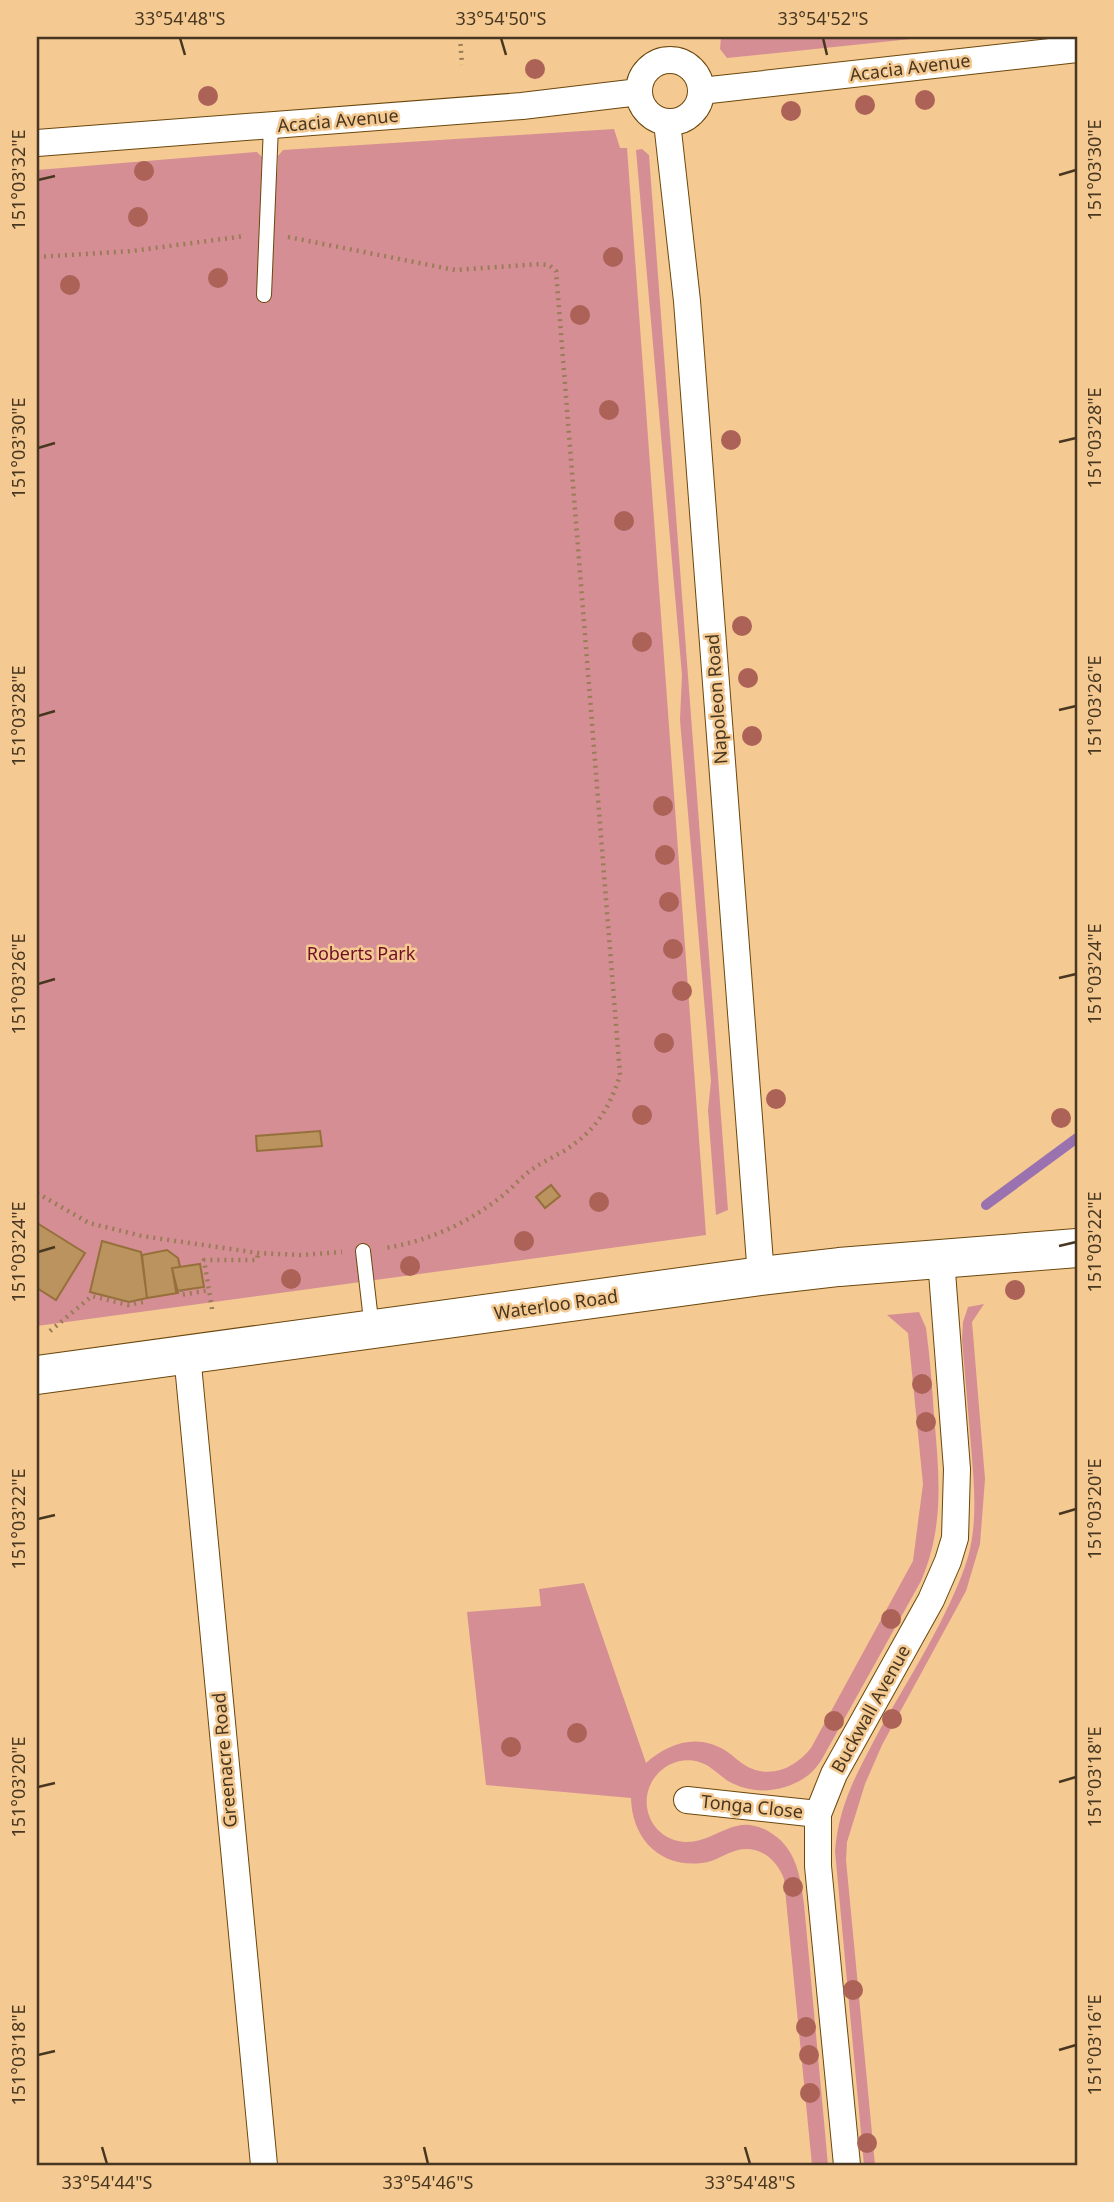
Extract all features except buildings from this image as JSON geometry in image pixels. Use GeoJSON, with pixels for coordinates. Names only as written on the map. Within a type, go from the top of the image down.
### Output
{"type":"FeatureCollection","features":[{"type":"Feature","properties":{"kind":"main road","name":"Waterloo Road"},"geometry":{"type":"LineString","coordinates":[[37,1375],[761,1276],[1077,1248]]}},
{"type":"Feature","properties":{"kind":"street"},"geometry":{"type":"LineString","coordinates":[[663,49],[697,76],[701,91],[699,102],[687,117],[667,122],[651,116],[645,109],[639,92],[643,75],[663,49]]}},
{"type":"Feature","properties":{"kind":"street","name":"Acacia Avenue"},"geometry":{"type":"LineString","coordinates":[[701,91],[1077,49]]}},
{"type":"Feature","properties":{"kind":"street","name":"Acacia Avenue"},"geometry":{"type":"LineString","coordinates":[[37,143],[522,106],[639,92]]}},
{"type":"Feature","properties":{"kind":"street","name":"Napoleon Road"},"geometry":{"type":"LineString","coordinates":[[667,122],[687,301],[761,1276]]}},
{"type":"Feature","properties":{"kind":"street","name":"Buckwall Avenue"},"geometry":{"type":"LineString","coordinates":[[847,2165],[818,1866],[818,1814],[834,1774],[932,1600],[955,1538],[957,1469],[941,1259]]}},
{"type":"Feature","properties":{"kind":"street","name":"Greenacre Road"},"geometry":{"type":"LineString","coordinates":[[187,1354],[264,2165]]}},
{"type":"Feature","properties":{"kind":"street","name":"Tonga Close"},"geometry":{"type":"LineString","coordinates":[[687,1800],[818,1814]]}},
{"type":"Feature","properties":{"kind":"lane"},"geometry":{"type":"LineString","coordinates":[[264,295],[271,126]]}},
{"type":"Feature","properties":{"kind":"lane"},"geometry":{"type":"LineString","coordinates":[[363,1251],[372,1330]]}},
{"type":"Feature","properties":{"kind":"path"},"geometry":{"type":"LineString","coordinates":[[460,37],[462,65]]}},
{"type":"Feature","properties":{"kind":"path"},"geometry":{"type":"LineString","coordinates":[[37,257],[132,251],[266,233],[456,270],[539,264],[550,265],[556,271],[620,1075],[609,1104],[590,1132],[533,1168],[492,1204],[436,1235],[397,1246],[301,1255],[258,1253],[108,1229],[89,1223],[37,1193]]}},
{"type":"Feature","properties":{"kind":"path"},"geometry":{"type":"LineString","coordinates":[[212,1309],[204,1260],[257,1260],[258,1253]]}},
{"type":"Feature","properties":{"kind":"path"},"geometry":{"type":"LineString","coordinates":[[181,1290],[181,1295],[209,1290]]}},
{"type":"Feature","properties":{"kind":"path"},"geometry":{"type":"LineString","coordinates":[[50,1331],[92,1296],[128,1305],[143,1302],[143,1299]]}},
{"type":"Feature","properties":{"kind":"green space"},"geometry":{"type":"Polygon","coordinates":[[[721,37],[930,37],[727,58],[720,49],[721,37]]]}},
{"type":"Feature","properties":{"kind":"green space","name":"Roberts Park"},"geometry":{"type":"Polygon","coordinates":[[[614,129],[620,148],[627,148],[706,1235],[37,1326],[37,170],[257,152],[262,157],[261,177],[277,175],[278,156],[283,150],[614,129]]]}},
{"type":"Feature","properties":{"kind":"green space"},"geometry":{"type":"Polygon","coordinates":[[[642,149],[649,155],[728,1210],[716,1215],[708,1110],[711,1081],[680,720],[682,675],[636,150],[642,149]]]}},
{"type":"Feature","properties":{"kind":"green space"},"geometry":{"type":"Polygon","coordinates":[[[984,1304],[972,1322],[985,1479],[980,1544],[966,1591],[882,1745],[865,1784],[847,1842],[846,1860],[875,2165],[864,2165],[835,1851],[837,1835],[844,1805],[855,1779],[939,1625],[968,1557],[974,1502],[963,1322],[968,1307],[984,1304]]]}},
{"type":"Feature","properties":{"kind":"green space"},"geometry":{"type":"Polygon","coordinates":[[[919,1312],[926,1328],[937,1458],[938,1499],[934,1540],[921,1581],[822,1759],[811,1773],[796,1783],[778,1789],[763,1790],[749,1789],[728,1781],[697,1761],[681,1761],[667,1766],[655,1777],[647,1799],[647,1809],[657,1829],[675,1840],[694,1841],[745,1825],[764,1829],[791,1853],[801,1882],[804,1904],[828,2165],[812,2165],[784,1879],[777,1865],[766,1855],[746,1849],[702,1863],[673,1861],[651,1847],[643,1837],[636,1826],[631,1798],[486,1785],[467,1612],[541,1606],[539,1589],[584,1583],[646,1763],[674,1746],[704,1742],[726,1751],[757,1770],[775,1771],[791,1766],[811,1748],[913,1561],[923,1484],[908,1333],[887,1315],[919,1312]]]}},
{"type":"Feature","properties":{"kind":"waterway"},"geometry":{"type":"LineString","coordinates":[[986,1205],[1077,1138]]}}]}
